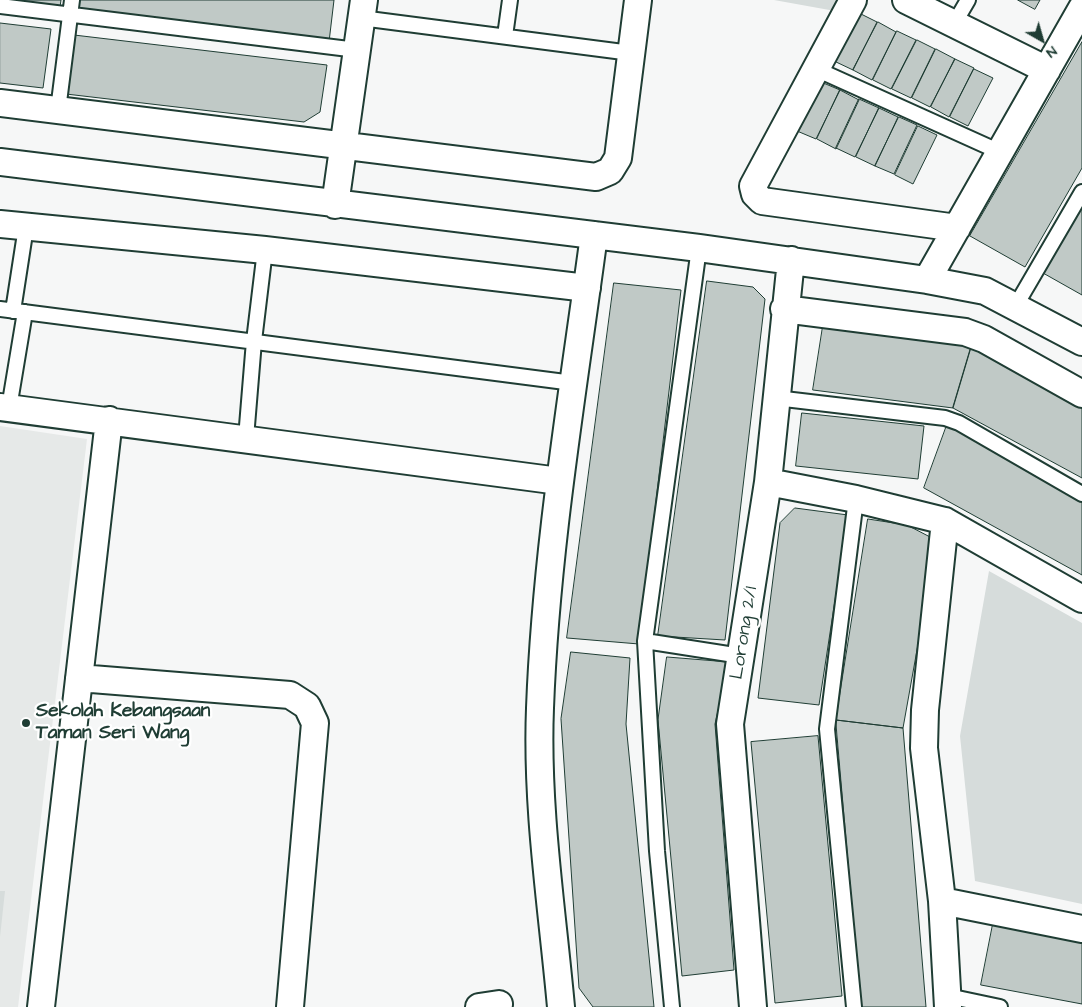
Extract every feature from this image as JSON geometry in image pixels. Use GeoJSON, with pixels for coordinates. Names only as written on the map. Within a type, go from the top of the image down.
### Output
{"type":"FeatureCollection","features":[{"type":"Feature","properties":{"kind":"street"},"geometry":{"type":"LineString","coordinates":[[0,103],[343,144],[596,177],[610,171],[618,158],[638,0]]}},
{"type":"Feature","properties":{"kind":"street"},"geometry":{"type":"LineString","coordinates":[[853,0],[753,186],[755,194],[762,201],[957,228]]}},
{"type":"Feature","properties":{"kind":"street"},"geometry":{"type":"LineString","coordinates":[[906,0],[1047,70]]}},
{"type":"Feature","properties":{"kind":"street"},"geometry":{"type":"LineString","coordinates":[[927,280],[1082,8]]}},
{"type":"Feature","properties":{"kind":"street"},"geometry":{"type":"LineString","coordinates":[[335,205],[362,9]]}},
{"type":"Feature","properties":{"kind":"street"},"geometry":{"type":"LineString","coordinates":[[0,162],[335,205],[699,248],[927,280],[985,291],[1082,342]]}},
{"type":"Feature","properties":{"kind":"street"},"geometry":{"type":"LineString","coordinates":[[0,224],[265,250],[587,288]]}},
{"type":"Feature","properties":{"kind":"street"},"geometry":{"type":"LineString","coordinates":[[561,1007],[541,792],[540,709],[559,481],[594,235]]}},
{"type":"Feature","properties":{"kind":"street","name":"Lorong 2/1"},"geometry":{"type":"LineString","coordinates":[[753,1007],[730,724],[768,482],[790,260]]}},
{"type":"Feature","properties":{"kind":"street"},"geometry":{"type":"LineString","coordinates":[[784,309],[965,332],[984,339],[1082,394]]}},
{"type":"Feature","properties":{"kind":"street"},"geometry":{"type":"LineString","coordinates":[[5,407],[559,481]]}},
{"type":"Feature","properties":{"kind":"street"},"geometry":{"type":"LineString","coordinates":[[41,1007],[109,420]]}},
{"type":"Feature","properties":{"kind":"street"},"geometry":{"type":"LineString","coordinates":[[768,482],[856,499],[945,521],[1082,599]]}},
{"type":"Feature","properties":{"kind":"street"},"geometry":{"type":"LineString","coordinates":[[945,521],[924,730],[924,748],[942,901],[948,1002]]}},
{"type":"Feature","properties":{"kind":"street"},"geometry":{"type":"LineString","coordinates":[[79,678],[290,695],[307,706],[315,723],[290,1007]]}},
{"type":"Feature","properties":{"kind":"street"},"geometry":{"type":"LineString","coordinates":[[942,901],[1082,929]]}},
{"type":"Feature","properties":{"kind":"lane"},"geometry":{"type":"LineString","coordinates":[[58,110],[72,0]]}},
{"type":"Feature","properties":{"kind":"lane"},"geometry":{"type":"LineString","coordinates":[[505,36],[510,0]]}},
{"type":"Feature","properties":{"kind":"lane"},"geometry":{"type":"LineString","coordinates":[[954,24],[968,0]]}},
{"type":"Feature","properties":{"kind":"lane"},"geometry":{"type":"LineString","coordinates":[[0,6],[357,50]]}},
{"type":"Feature","properties":{"kind":"lane"},"geometry":{"type":"LineString","coordinates":[[362,9],[505,36],[631,53]]}},
{"type":"Feature","properties":{"kind":"lane"},"geometry":{"type":"LineString","coordinates":[[816,69],[1000,152]]}},
{"type":"Feature","properties":{"kind":"lane"},"geometry":{"type":"LineString","coordinates":[[1015,307],[1082,192]]}},
{"type":"Feature","properties":{"kind":"lane"},"geometry":{"type":"LineString","coordinates":[[5,407],[13,310],[26,227]]}},
{"type":"Feature","properties":{"kind":"lane"},"geometry":{"type":"LineString","coordinates":[[672,1007],[657,851],[645,641],[699,248]]}},
{"type":"Feature","properties":{"kind":"lane"},"geometry":{"type":"LineString","coordinates":[[246,438],[254,341],[265,250]]}},
{"type":"Feature","properties":{"kind":"lane"},"geometry":{"type":"LineString","coordinates":[[13,310],[573,383]]}},
{"type":"Feature","properties":{"kind":"lane"},"geometry":{"type":"LineString","coordinates":[[776,398],[945,418],[959,424],[1082,494]]}},
{"type":"Feature","properties":{"kind":"lane"},"geometry":{"type":"LineString","coordinates":[[854,1007],[827,729],[856,499]]}},
{"type":"Feature","properties":{"kind":"lane"},"geometry":{"type":"LineString","coordinates":[[645,641],[741,656]]}},
{"type":"Feature","properties":{"kind":"lane"},"geometry":{"type":"LineString","coordinates":[[948,1002],[1000,1007]]}},
{"type":"Feature","properties":{"kind":"shaded area"},"geometry":{"type":"Polygon","coordinates":[[[774,0],[839,0],[835,11],[774,0]]]}},
{"type":"Feature","properties":{"kind":"shaded area","name":"Sekolah Kebangsaan Taman Seri Wang"},"geometry":{"type":"Polygon","coordinates":[[[0,426],[87,439],[18,1007],[0,1007],[0,426]]]}},
{"type":"Feature","properties":{"kind":"shaded area"},"geometry":{"type":"Polygon","coordinates":[[[989,571],[1082,623],[1082,904],[975,881],[960,736],[989,571]]]}},
{"type":"Feature","properties":{"kind":"shaded area"},"geometry":{"type":"Polygon","coordinates":[[[0,891],[5,891],[0,937],[0,891]]]}},
{"type":"Feature","properties":{"kind":"building"},"geometry":{"type":"Polygon","coordinates":[[[0,0],[61,0],[60,7],[0,0]]]}},
{"type":"Feature","properties":{"kind":"building"},"geometry":{"type":"Polygon","coordinates":[[[77,0],[334,0],[329,42],[76,12],[77,0]]]}},
{"type":"Feature","properties":{"kind":"building"},"geometry":{"type":"Polygon","coordinates":[[[1018,0],[1040,0],[1035,9],[1018,0]]]}},
{"type":"Feature","properties":{"kind":"building"},"geometry":{"type":"Polygon","coordinates":[[[859,13],[877,22],[853,70],[834,61],[859,13]]]}},
{"type":"Feature","properties":{"kind":"building"},"geometry":{"type":"Polygon","coordinates":[[[878,22],[896,32],[872,80],[853,70],[878,22]]]}},
{"type":"Feature","properties":{"kind":"building"},"geometry":{"type":"Polygon","coordinates":[[[0,23],[51,29],[43,88],[0,83],[0,23]]]}},
{"type":"Feature","properties":{"kind":"building"},"geometry":{"type":"Polygon","coordinates":[[[897,31],[916,40],[891,89],[873,80],[897,31]]]}},
{"type":"Feature","properties":{"kind":"building"},"geometry":{"type":"Polygon","coordinates":[[[74,35],[327,65],[320,112],[304,122],[66,94],[74,35]]]}},
{"type":"Feature","properties":{"kind":"building"},"geometry":{"type":"Polygon","coordinates":[[[917,40],[935,49],[911,98],[892,89],[917,40]]]}},
{"type":"Feature","properties":{"kind":"building"},"geometry":{"type":"Polygon","coordinates":[[[1082,42],[1082,168],[1025,267],[970,236],[1082,42]]]}},
{"type":"Feature","properties":{"kind":"building"},"geometry":{"type":"Polygon","coordinates":[[[936,49],[955,59],[930,107],[912,98],[936,49]]]}},
{"type":"Feature","properties":{"kind":"building"},"geometry":{"type":"Polygon","coordinates":[[[955,59],[974,68],[949,117],[931,107],[955,59]]]}},
{"type":"Feature","properties":{"kind":"building"},"geometry":{"type":"Polygon","coordinates":[[[974,69],[993,78],[968,126],[950,117],[974,69]]]}},
{"type":"Feature","properties":{"kind":"building"},"geometry":{"type":"Polygon","coordinates":[[[821,82],[840,90],[816,139],[797,131],[821,82]]]}},
{"type":"Feature","properties":{"kind":"building"},"geometry":{"type":"Polygon","coordinates":[[[840,90],[859,100],[836,149],[817,139],[840,90]]]}},
{"type":"Feature","properties":{"kind":"building"},"geometry":{"type":"Polygon","coordinates":[[[859,99],[879,108],[855,157],[836,148],[859,99]]]}},
{"type":"Feature","properties":{"kind":"building"},"geometry":{"type":"Polygon","coordinates":[[[879,108],[898,117],[875,166],[856,157],[879,108]]]}},
{"type":"Feature","properties":{"kind":"building"},"geometry":{"type":"Polygon","coordinates":[[[899,117],[917,125],[894,174],[875,166],[899,117]]]}},
{"type":"Feature","properties":{"kind":"building"},"geometry":{"type":"Polygon","coordinates":[[[918,126],[937,135],[913,184],[895,175],[918,126]]]}},
{"type":"Feature","properties":{"kind":"building"},"geometry":{"type":"Polygon","coordinates":[[[1082,204],[1082,295],[1043,273],[1082,204]]]}},
{"type":"Feature","properties":{"kind":"building"},"geometry":{"type":"Polygon","coordinates":[[[707,281],[753,287],[765,299],[725,640],[658,636],[707,281]]]}},
{"type":"Feature","properties":{"kind":"building"},"geometry":{"type":"Polygon","coordinates":[[[614,283],[681,290],[639,644],[567,638],[614,283]]]}},
{"type":"Feature","properties":{"kind":"building"},"geometry":{"type":"Polygon","coordinates":[[[823,326],[972,344],[953,408],[813,390],[823,326]]]}},
{"type":"Feature","properties":{"kind":"building"},"geometry":{"type":"Polygon","coordinates":[[[972,344],[1082,406],[1082,478],[953,408],[972,344]]]}},
{"type":"Feature","properties":{"kind":"building"},"geometry":{"type":"Polygon","coordinates":[[[802,413],[924,426],[918,479],[796,466],[802,413]]]}},
{"type":"Feature","properties":{"kind":"building"},"geometry":{"type":"Polygon","coordinates":[[[947,425],[1082,502],[1082,575],[924,488],[947,425]]]}},
{"type":"Feature","properties":{"kind":"building"},"geometry":{"type":"Polygon","coordinates":[[[795,508],[848,515],[819,705],[758,698],[780,523],[795,508]]]}},
{"type":"Feature","properties":{"kind":"building"},"geometry":{"type":"Polygon","coordinates":[[[868,519],[907,525],[932,538],[934,555],[903,728],[836,720],[868,519]]]}},
{"type":"Feature","properties":{"kind":"building"},"geometry":{"type":"Polygon","coordinates":[[[571,652],[630,658],[626,724],[654,1007],[593,1007],[579,988],[561,719],[571,652]]]}},
{"type":"Feature","properties":{"kind":"building"},"geometry":{"type":"Polygon","coordinates":[[[667,657],[729,662],[715,724],[734,970],[682,976],[658,720],[667,657]]]}},
{"type":"Feature","properties":{"kind":"building"},"geometry":{"type":"Polygon","coordinates":[[[836,720],[903,728],[926,1007],[861,1007],[836,720]]]}},
{"type":"Feature","properties":{"kind":"building"},"geometry":{"type":"Polygon","coordinates":[[[818,736],[842,996],[775,1003],[751,742],[818,736]]]}},
{"type":"Feature","properties":{"kind":"building"},"geometry":{"type":"Polygon","coordinates":[[[993,924],[1082,941],[1082,1004],[981,985],[993,924]]]}},
{"type":"Feature","properties":{"kind":"place","name":"Sekolah Kebangsaan Taman Seri Wang"},"geometry":{"type":"Point","coordinates":[26,723]}}]}
